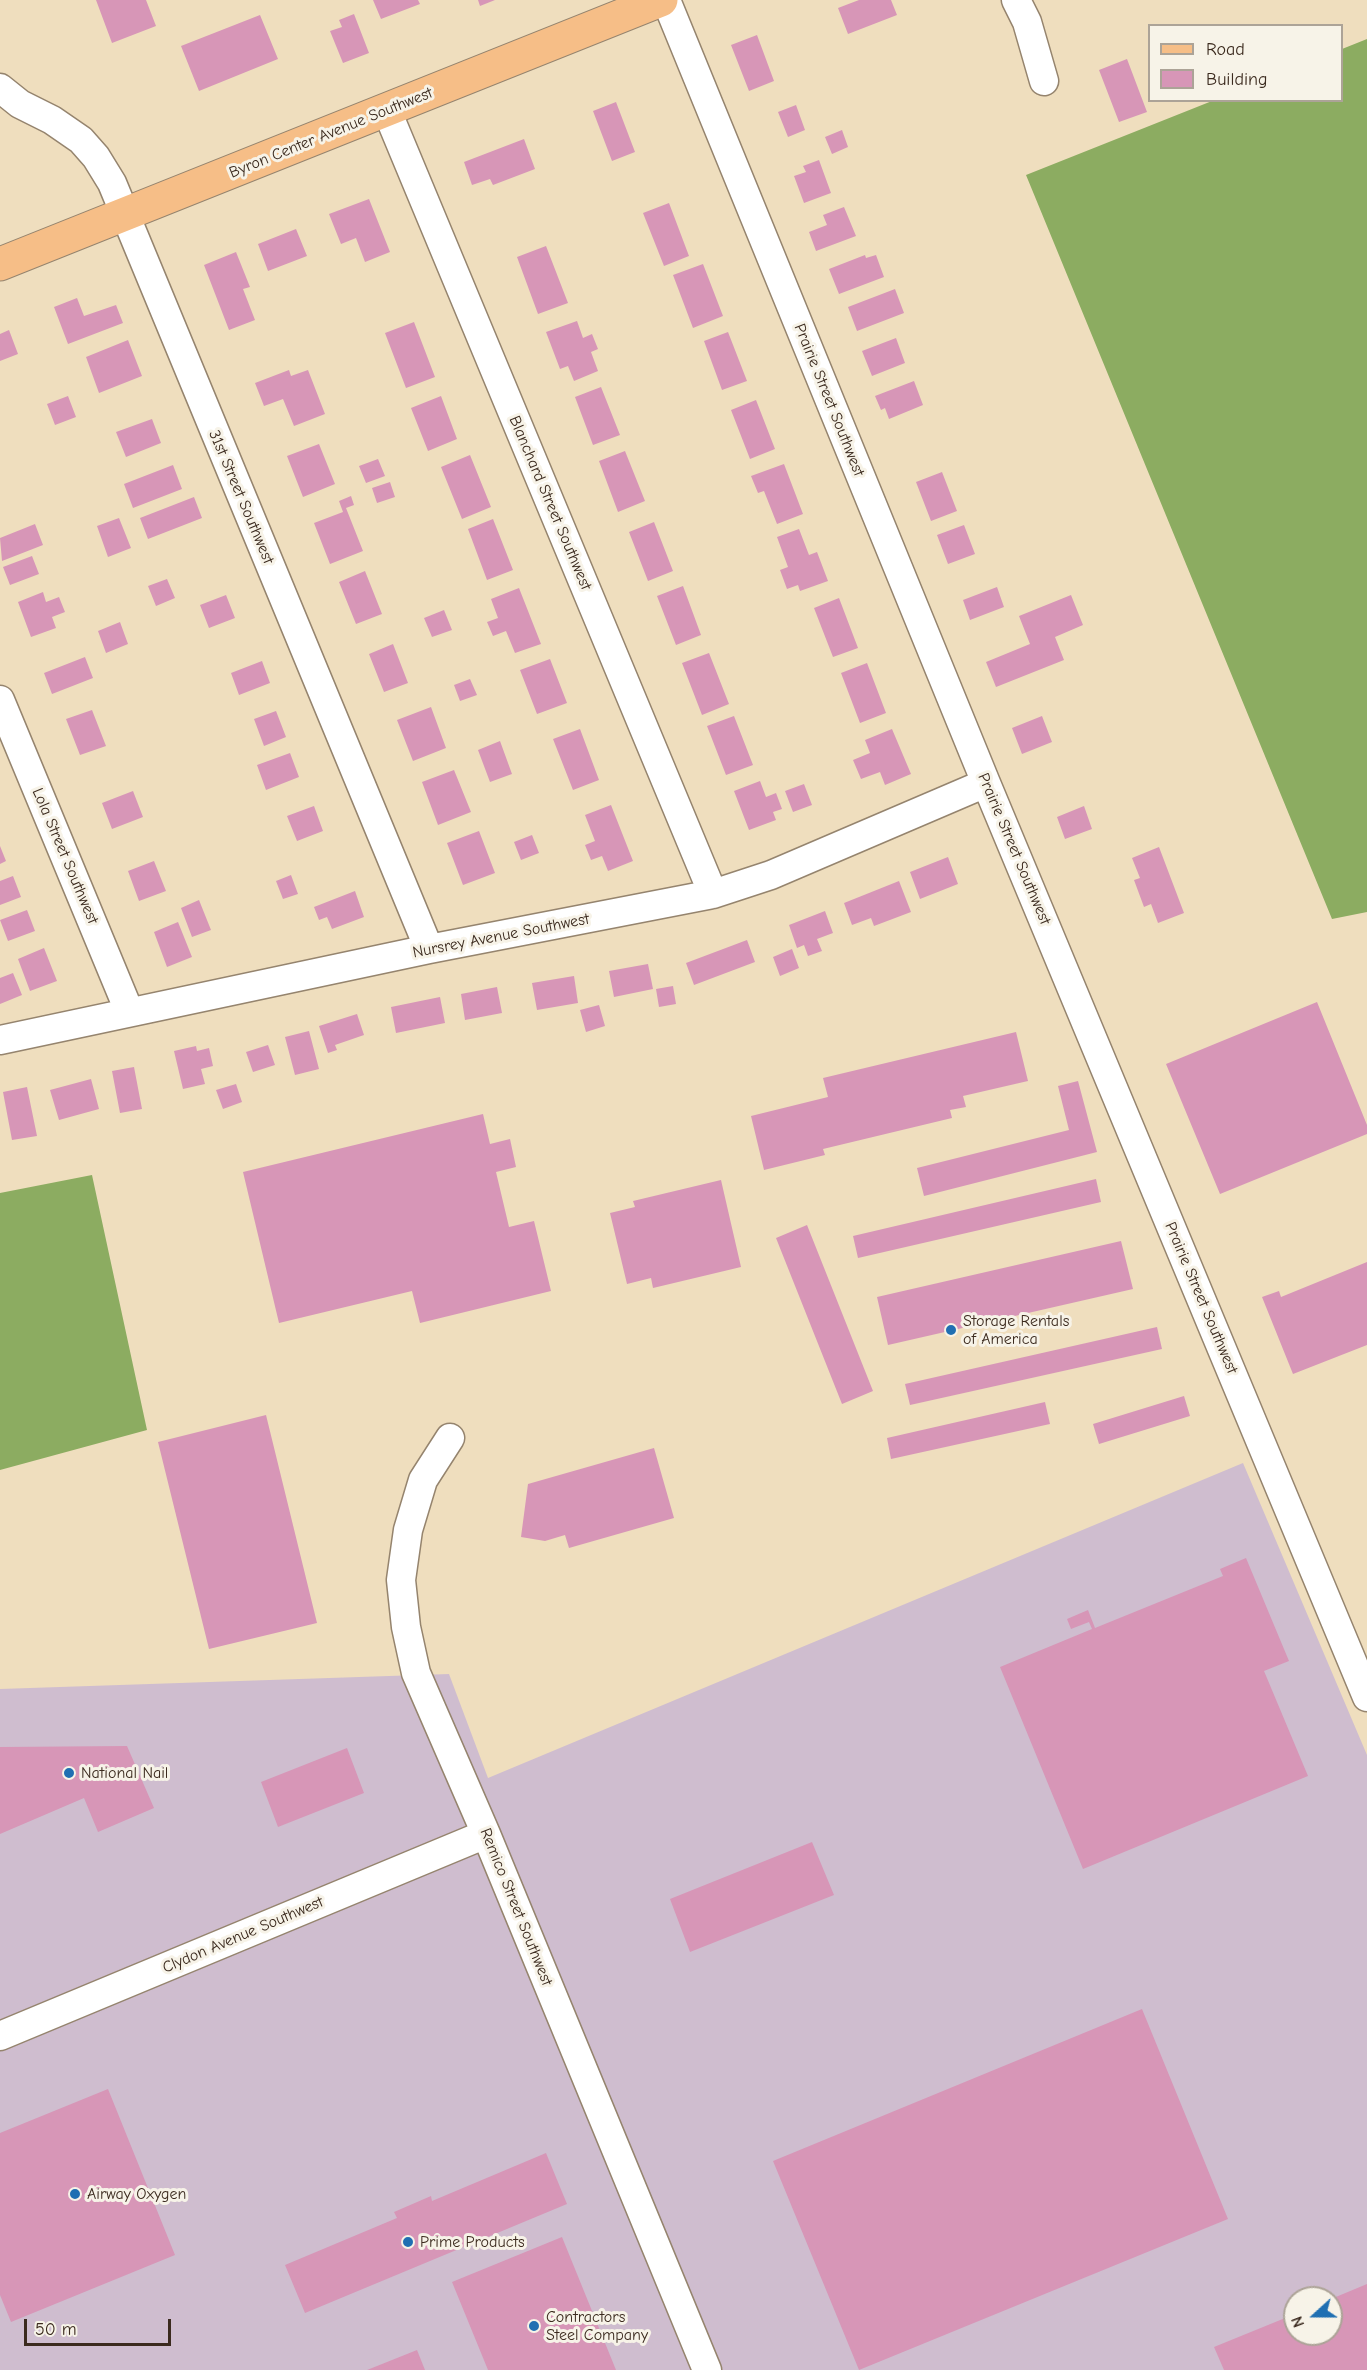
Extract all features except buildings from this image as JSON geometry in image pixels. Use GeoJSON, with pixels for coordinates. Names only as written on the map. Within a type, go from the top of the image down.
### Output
{"type":"FeatureCollection","features":[{"type":"Feature","properties":{"kind":"main road","name":"Byron Center Avenue Southwest"},"geometry":{"type":"LineString","coordinates":[[0,264],[660,0]]}},
{"type":"Feature","properties":{"kind":"street","name":"Prairie Street Southwest"},"geometry":{"type":"LineString","coordinates":[[666,0],[986,783],[1367,1696]]}},
{"type":"Feature","properties":{"kind":"street"},"geometry":{"type":"LineString","coordinates":[[1016,0],[1027,22],[1044,81]]}},
{"type":"Feature","properties":{"kind":"street","name":"31st Street Southwest"},"geometry":{"type":"LineString","coordinates":[[0,88],[20,104],[52,120],[81,140],[104,169],[126,214],[429,950]]}},
{"type":"Feature","properties":{"kind":"street","name":"Blanchard Street Southwest"},"geometry":{"type":"LineString","coordinates":[[387,111],[713,894]]}},
{"type":"Feature","properties":{"kind":"street","name":"Lola Street Southwest"},"geometry":{"type":"LineString","coordinates":[[0,700],[129,1011]]}},
{"type":"Feature","properties":{"kind":"street","name":"Nursrey Avenue Southwest"},"geometry":{"type":"LineString","coordinates":[[0,1040],[129,1011],[713,894],[771,875],[986,783]]}},
{"type":"Feature","properties":{"kind":"street","name":"Remico Street Southwest"},"geometry":{"type":"LineString","coordinates":[[450,1438],[423,1480],[408,1530],[401,1580],[405,1619],[416,1673],[486,1834],[707,2370]]}},
{"type":"Feature","properties":{"kind":"street","name":"Clydon Avenue Southwest"},"geometry":{"type":"LineString","coordinates":[[0,2037],[486,1834]]}},
{"type":"Feature","properties":{"kind":"shaded area"},"geometry":{"type":"Polygon","coordinates":[[[1243,1463],[1367,1755],[1367,2370],[0,2370],[0,1689],[449,1674],[488,1778],[1243,1463]]]}},
{"type":"Feature","properties":{"kind":"green space"},"geometry":{"type":"Polygon","coordinates":[[[1367,39],[1367,912],[1332,919],[1026,175],[1209,102],[1343,102],[1343,49],[1367,39]]]}},
{"type":"Feature","properties":{"kind":"green space"},"geometry":{"type":"Polygon","coordinates":[[[92,1175],[147,1430],[0,1470],[0,1193],[92,1175]]]}},
{"type":"Feature","properties":{"kind":"place","name":"Storage Rentals of America"},"geometry":{"type":"Point","coordinates":[951,1330]}},
{"type":"Feature","properties":{"kind":"place","name":"National Nail"},"geometry":{"type":"Point","coordinates":[69,1773]}},
{"type":"Feature","properties":{"kind":"place","name":"Airway Oxygen"},"geometry":{"type":"Point","coordinates":[75,2194]}},
{"type":"Feature","properties":{"kind":"place","name":"Prime Products"},"geometry":{"type":"Point","coordinates":[408,2242]}},
{"type":"Feature","properties":{"kind":"place","name":"Contractors Steel Company"},"geometry":{"type":"Point","coordinates":[534,2326]}}]}
